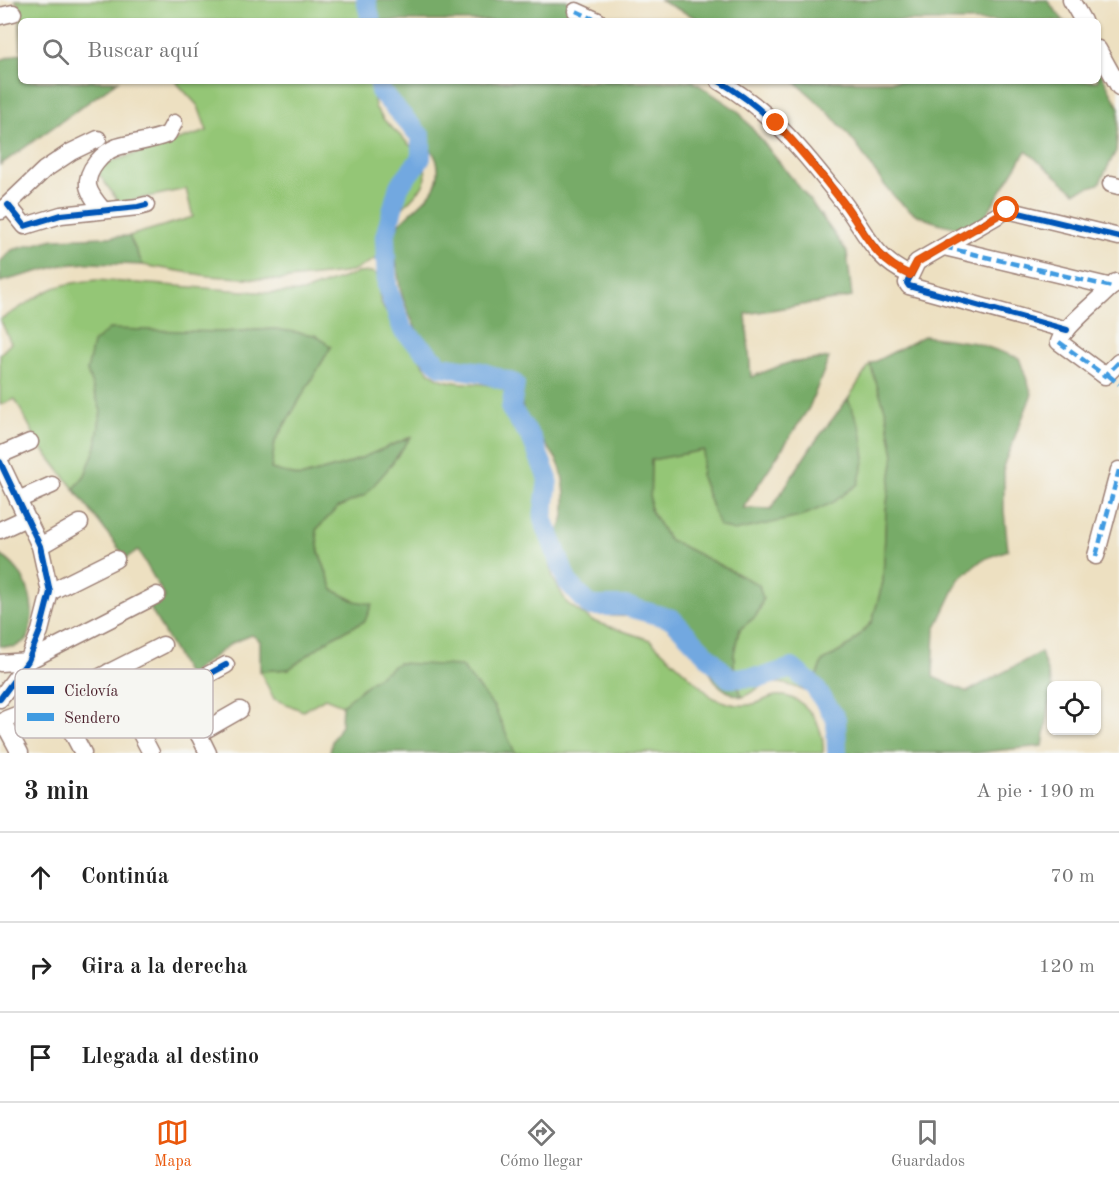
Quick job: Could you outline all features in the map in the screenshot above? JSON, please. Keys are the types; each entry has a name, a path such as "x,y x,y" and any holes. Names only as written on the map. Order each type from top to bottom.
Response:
{"street":[{"path":"1071,0 1081,18"},
{"path":"576,11 591,18"},
{"path":"1101,54 1119,87"},
{"path":"723,84 745,97 776,123 844,204 872,247 891,265 910,275"},
{"path":"103,210 92,196 88,183 90,172 98,161 115,148 168,134 174,123"},
{"path":"98,139 71,152 44,170 4,208 25,226 61,215 146,205"},
{"path":"1115,374 1103,375 1063,336 909,286 907,283 917,262 1007,210 1119,237"},
{"path":"944,247 1115,283"},
{"path":"1063,336 1115,283"},
{"path":"0,455 30,442"},
{"path":"2,470 40,546 50,592 40,631 28,661 22,669"},
{"path":"1096,556 1119,470"},
{"path":"18,500 52,484"},
{"path":"0,530 26,518"},
{"path":"40,546 80,523"},
{"path":"50,592 116,558"},
{"path":"0,663 28,661 157,594"},
{"path":"115,669 163,645"},
{"path":"213,672 226,665"},
{"path":"0,699 15,679"},
{"path":"213,725 240,710"},
{"path":"15,716 6,719 5,722 20,753"},
{"path":"75,738 83,753"},
{"path":"143,738 151,753"},
{"path":"200,738 208,753"}],"green space":[{"path":"15,0 362,0 365,18 20,18 19,5"},
{"path":"373,0 567,0 570,10 580,18 376,18"},
{"path":"659,0 1047,0 1062,18 696,18"},
{"path":"18,54 18,84 114,84 0,165 0,60"},
{"path":"1101,73 1119,108 1116,151 1099,184 1075,192 1026,151 976,231 929,220 905,207 889,190 841,126 797,84 1101,84"},
{"path":"178,84 372,84 375,107 384,120 418,153 425,166 426,178 422,187 398,213 377,258 344,273 279,280 208,276 143,265 129,236 193,217 186,189 119,203 94,167 207,131 198,106"},
{"path":"383,84 698,84 738,111 812,203 847,252 852,297 746,314 751,377 788,363 829,358 809,408 743,508 771,509 811,447 848,399 861,430 865,458 858,484 832,503 800,517 734,531 719,526 701,477 704,450 651,460 650,509 668,539 759,585 763,599 756,616 739,630 734,654 734,674 742,697 728,692 719,685 689,629 658,617 608,615 578,600 563,576 555,549 555,541 565,510 561,470 554,456 525,417 517,386 504,378 457,371 438,360 423,342 402,297 392,244 399,224 430,194 438,174 438,164 424,142 393,115"},
{"path":"129,236 143,265 88,263 63,265 0,282 0,262 12,250 54,239"},
{"path":"372,272 378,275 379,296 383,307 404,332 428,371 441,379 457,383 489,385 505,391 508,414 513,428 547,468 552,478 553,499 546,543 553,578 567,603 593,621 650,640 712,697 728,703 746,705 770,697 786,696 804,705 817,722 823,743 823,753 515,753 494,707 429,666 398,663 342,705 325,698 303,711 274,699 260,671 289,669 331,638 365,621 355,601 333,590 319,552 316,530 337,508 365,495 409,438 347,464 300,477 271,469 275,441 331,347 275,329 223,332 87,371 101,411 96,447 85,475 74,489 40,446 15,399 0,405 0,354 11,343 0,319 54,288 76,282 97,280 271,293 303,292 357,273"},
{"path":"109,329 223,332 275,329 315,335 331,347 275,441 271,469 300,477 347,464 411,437 365,495 337,508 316,530 319,552 333,590 355,601 372,604 365,621 331,638 289,669 260,671 260,641 252,635 232,643 197,669 184,669 149,606 165,597 138,550 126,558 74,489 85,475 96,447 101,411 87,371 93,343"},
{"path":"924,336 976,343 1019,358 1032,394 1004,464 1004,511 1008,550 982,560 959,579 935,630 933,677 967,692 1041,652 1050,681 1047,681 1047,720 1043,746 975,753 845,753 844,733 838,717 819,698 810,693 822,662 849,646 872,622 883,582 886,510 894,455 886,412 870,364"},
{"path":"870,364 886,412 894,455 886,510 883,582 872,622 849,646 822,662 810,693 789,685 773,683 761,686 742,697 735,673 734,648 740,629 760,610 762,596 759,585 668,539 650,509 651,460 704,450 701,477 719,526 800,517 861,430 848,399"},
{"path":"0,555 19,571 27,586 31,602 32,618 28,639 15,647 0,646"},
{"path":"398,663 461,666 494,707 515,753 330,753 332,741 341,725 342,705"}],"waterway":[{"path":"366,0 370,18"},
{"path":"380,84 380,91 421,137 421,158 399,186 385,237 387,287 403,330 441,366 481,372 515,384 511,409 532,439 548,479 543,518 567,581 590,606 625,606 672,619 729,678 763,677 792,668 814,686 836,719 837,753"}],"marked path":[{"path":"576,11 591,18"},
{"path":"944,247 1112,287"},
{"path":"1059,342 1105,376 1119,362"},
{"path":"1108,375 1119,384"},
{"path":"1096,556 1119,470"}],"cycle path":[{"path":"724,84 755,106 787,135 829,184 879,253 887,261 910,275"},
{"path":"8,205 25,226 61,215 146,205"},
{"path":"1067,330 909,286 907,283 917,262 1007,210 1119,237"},
{"path":"0,462 40,546 50,592 40,631 28,661 22,669"},
{"path":"213,672 226,665"},
{"path":"0,699 15,679"}],"route":[{"path":"776,123 844,204 872,247 891,265 910,275 917,262 1007,210"}]}
